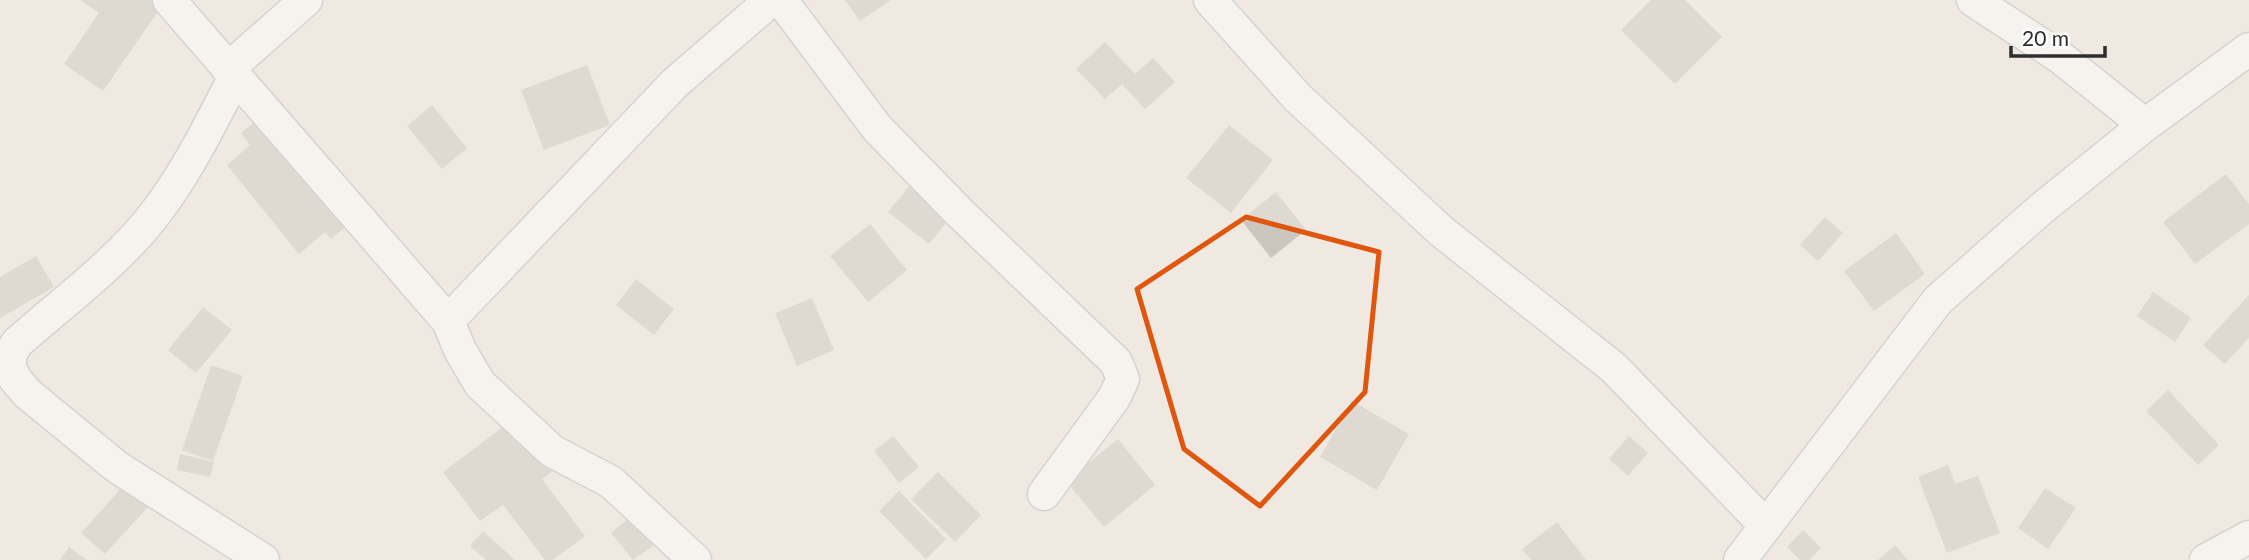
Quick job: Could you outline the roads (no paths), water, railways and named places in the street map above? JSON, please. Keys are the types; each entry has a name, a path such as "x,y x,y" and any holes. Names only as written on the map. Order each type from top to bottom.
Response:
{"street":[{"path":"169,0 448,321 463,358 480,384 552,452 611,482 695,560"},
{"path":"263,560 117,467 28,394 15,379 10,367 10,355 17,343 107,264 153,216 189,165 231,73 306,0"},
{"path":"448,321 675,83 771,0"},
{"path":"782,0 877,128 1116,362 1123,379 1114,398 1044,494"},
{"path":"1210,0 1297,97 1441,231 1614,369 1766,526"},
{"path":"1973,0 2060,57 2145,125"},
{"path":"1740,560 1938,300 2041,209 2145,125 2249,50"},
{"path":"2206,560 2249,537"}]}
